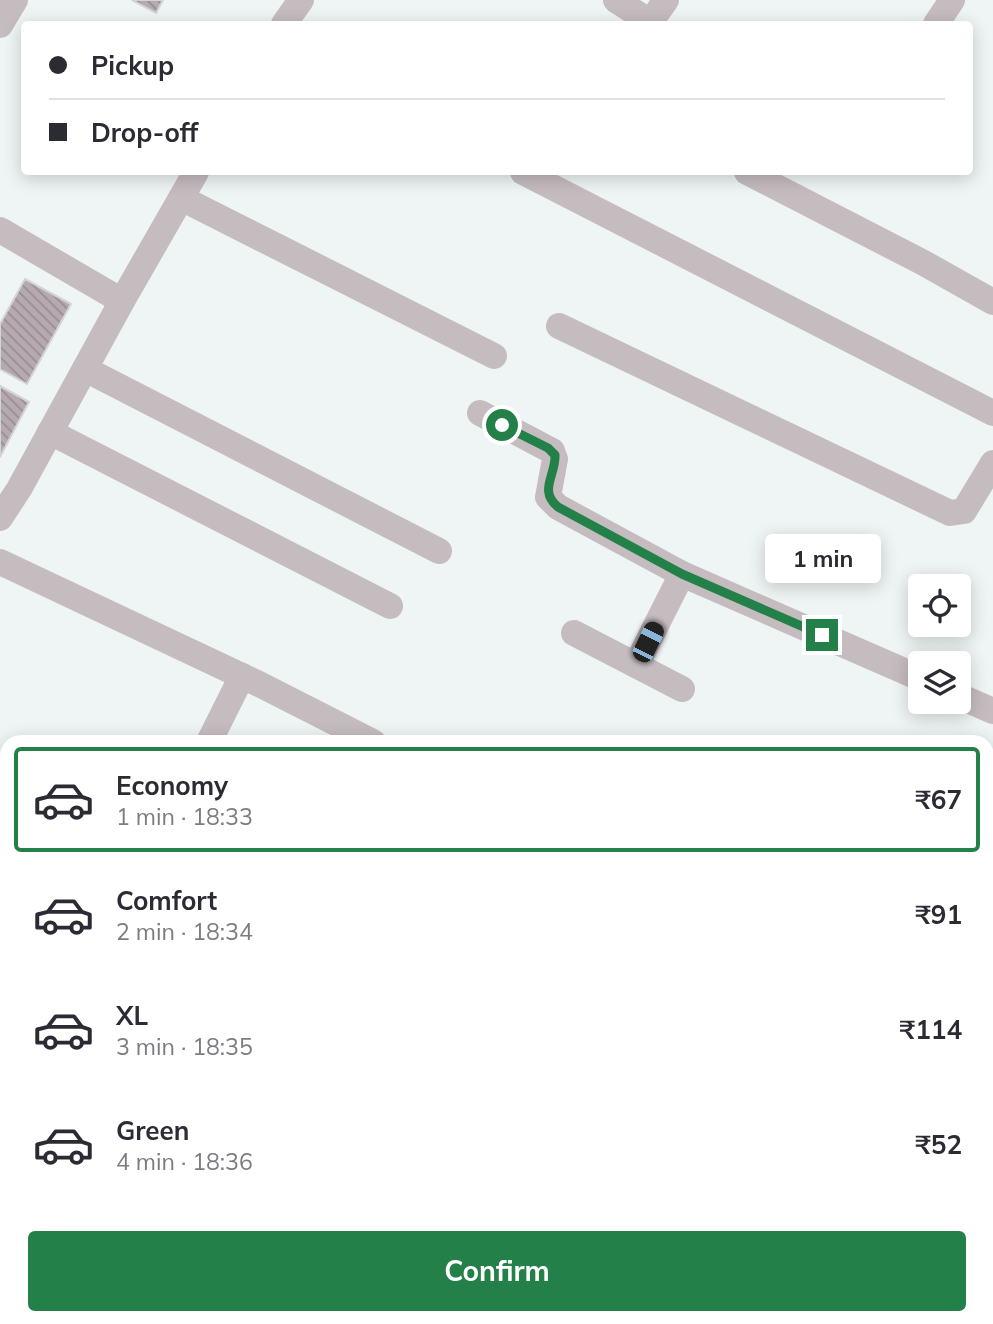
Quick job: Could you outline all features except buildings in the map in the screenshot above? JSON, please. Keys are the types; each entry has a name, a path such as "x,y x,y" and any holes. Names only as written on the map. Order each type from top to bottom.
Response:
{"street":[{"path":"0,25 15,0"},
{"path":"286,21 301,0"},
{"path":"616,0 647,21"},
{"path":"651,21 666,0"},
{"path":"938,21 952,0"},
{"path":"0,518 9,485 50,432 194,175"},
{"path":"529,175 993,413"},
{"path":"753,175 922,262 993,302"},
{"path":"181,198 494,356"},
{"path":"0,230 122,300"},
{"path":"559,326 950,513 964,511 993,463"},
{"path":"85,369 439,551"},
{"path":"480,413 552,451 555,459 548,491 551,502 682,574 908,673"},
{"path":"50,432 390,606"},
{"path":"0,562 242,676 359,735"},
{"path":"636,665 682,574"},
{"path":"574,633 682,689"},
{"path":"212,735 242,676"},
{"path":"971,701 993,711"}],"route":[{"path":"502,425 548,448 555,455 548,497 558,507 682,574 822,635"}]}
